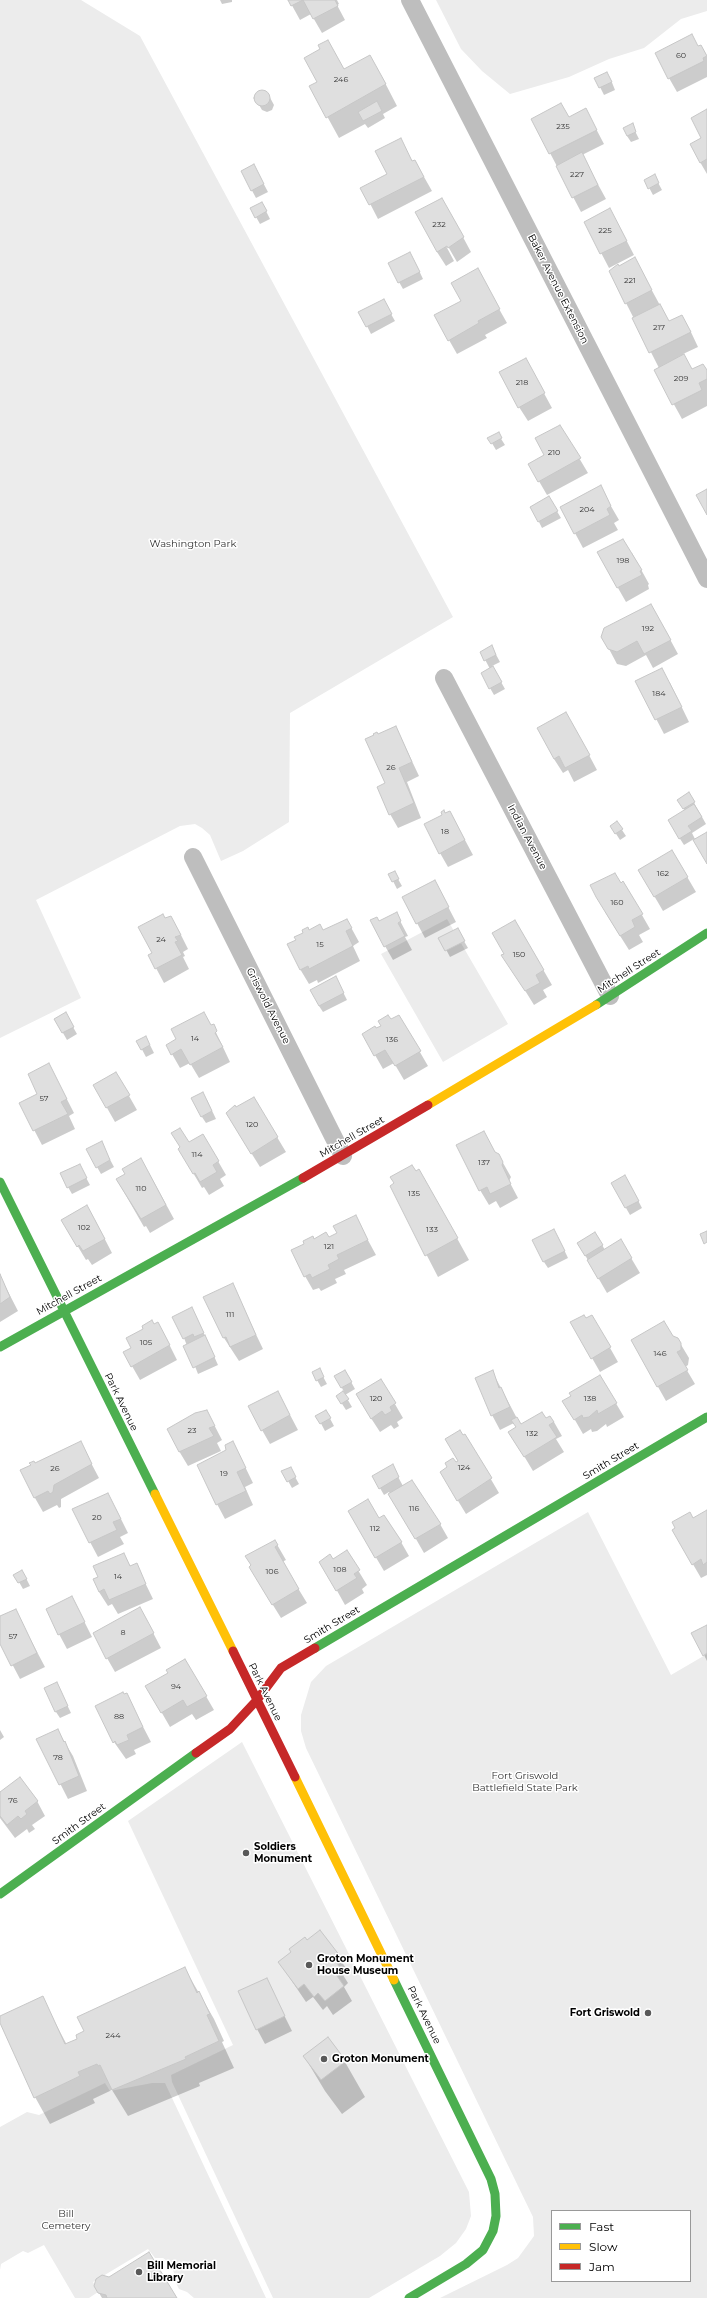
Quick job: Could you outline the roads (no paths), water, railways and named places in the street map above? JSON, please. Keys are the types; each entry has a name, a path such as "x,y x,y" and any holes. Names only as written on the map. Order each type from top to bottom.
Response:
{"street":[{"name":"Baker Avenue Extension","path":"410,0 707,579"},
{"name":"Indian Avenue","path":"444,678 610,996"},
{"name":"Griswold Avenue","path":"193,857 342,1156"},
{"name":"Mitchell Street","path":"0,1346 342,1156 610,996 707,934"},
{"name":"Park Avenue","path":"0,1182 486,2166 495,2194 496,2216 489,2240 476,2257 409,2298"},
{"name":"Smith Street","path":"0,1894 230,1729 257,1700 281,1668 707,1417"}],"place":[{"name":"Soldiers Monument","path":"246,1853"},
{"name":"Groton Monument House Museum","path":"309,1965"},
{"name":"Fort Griswold","path":"648,2013"},
{"name":"Groton Monument","path":"324,2059"},
{"name":"Bill Memorial Library","path":"139,2272"}],"park label":[{"name":"Washington Park","path":"193,544"},
{"name":"Fort Griswold Battlefield State Park","path":"525,1782"},
{"name":"Bill Cemetery","path":"66,2220"}]}
